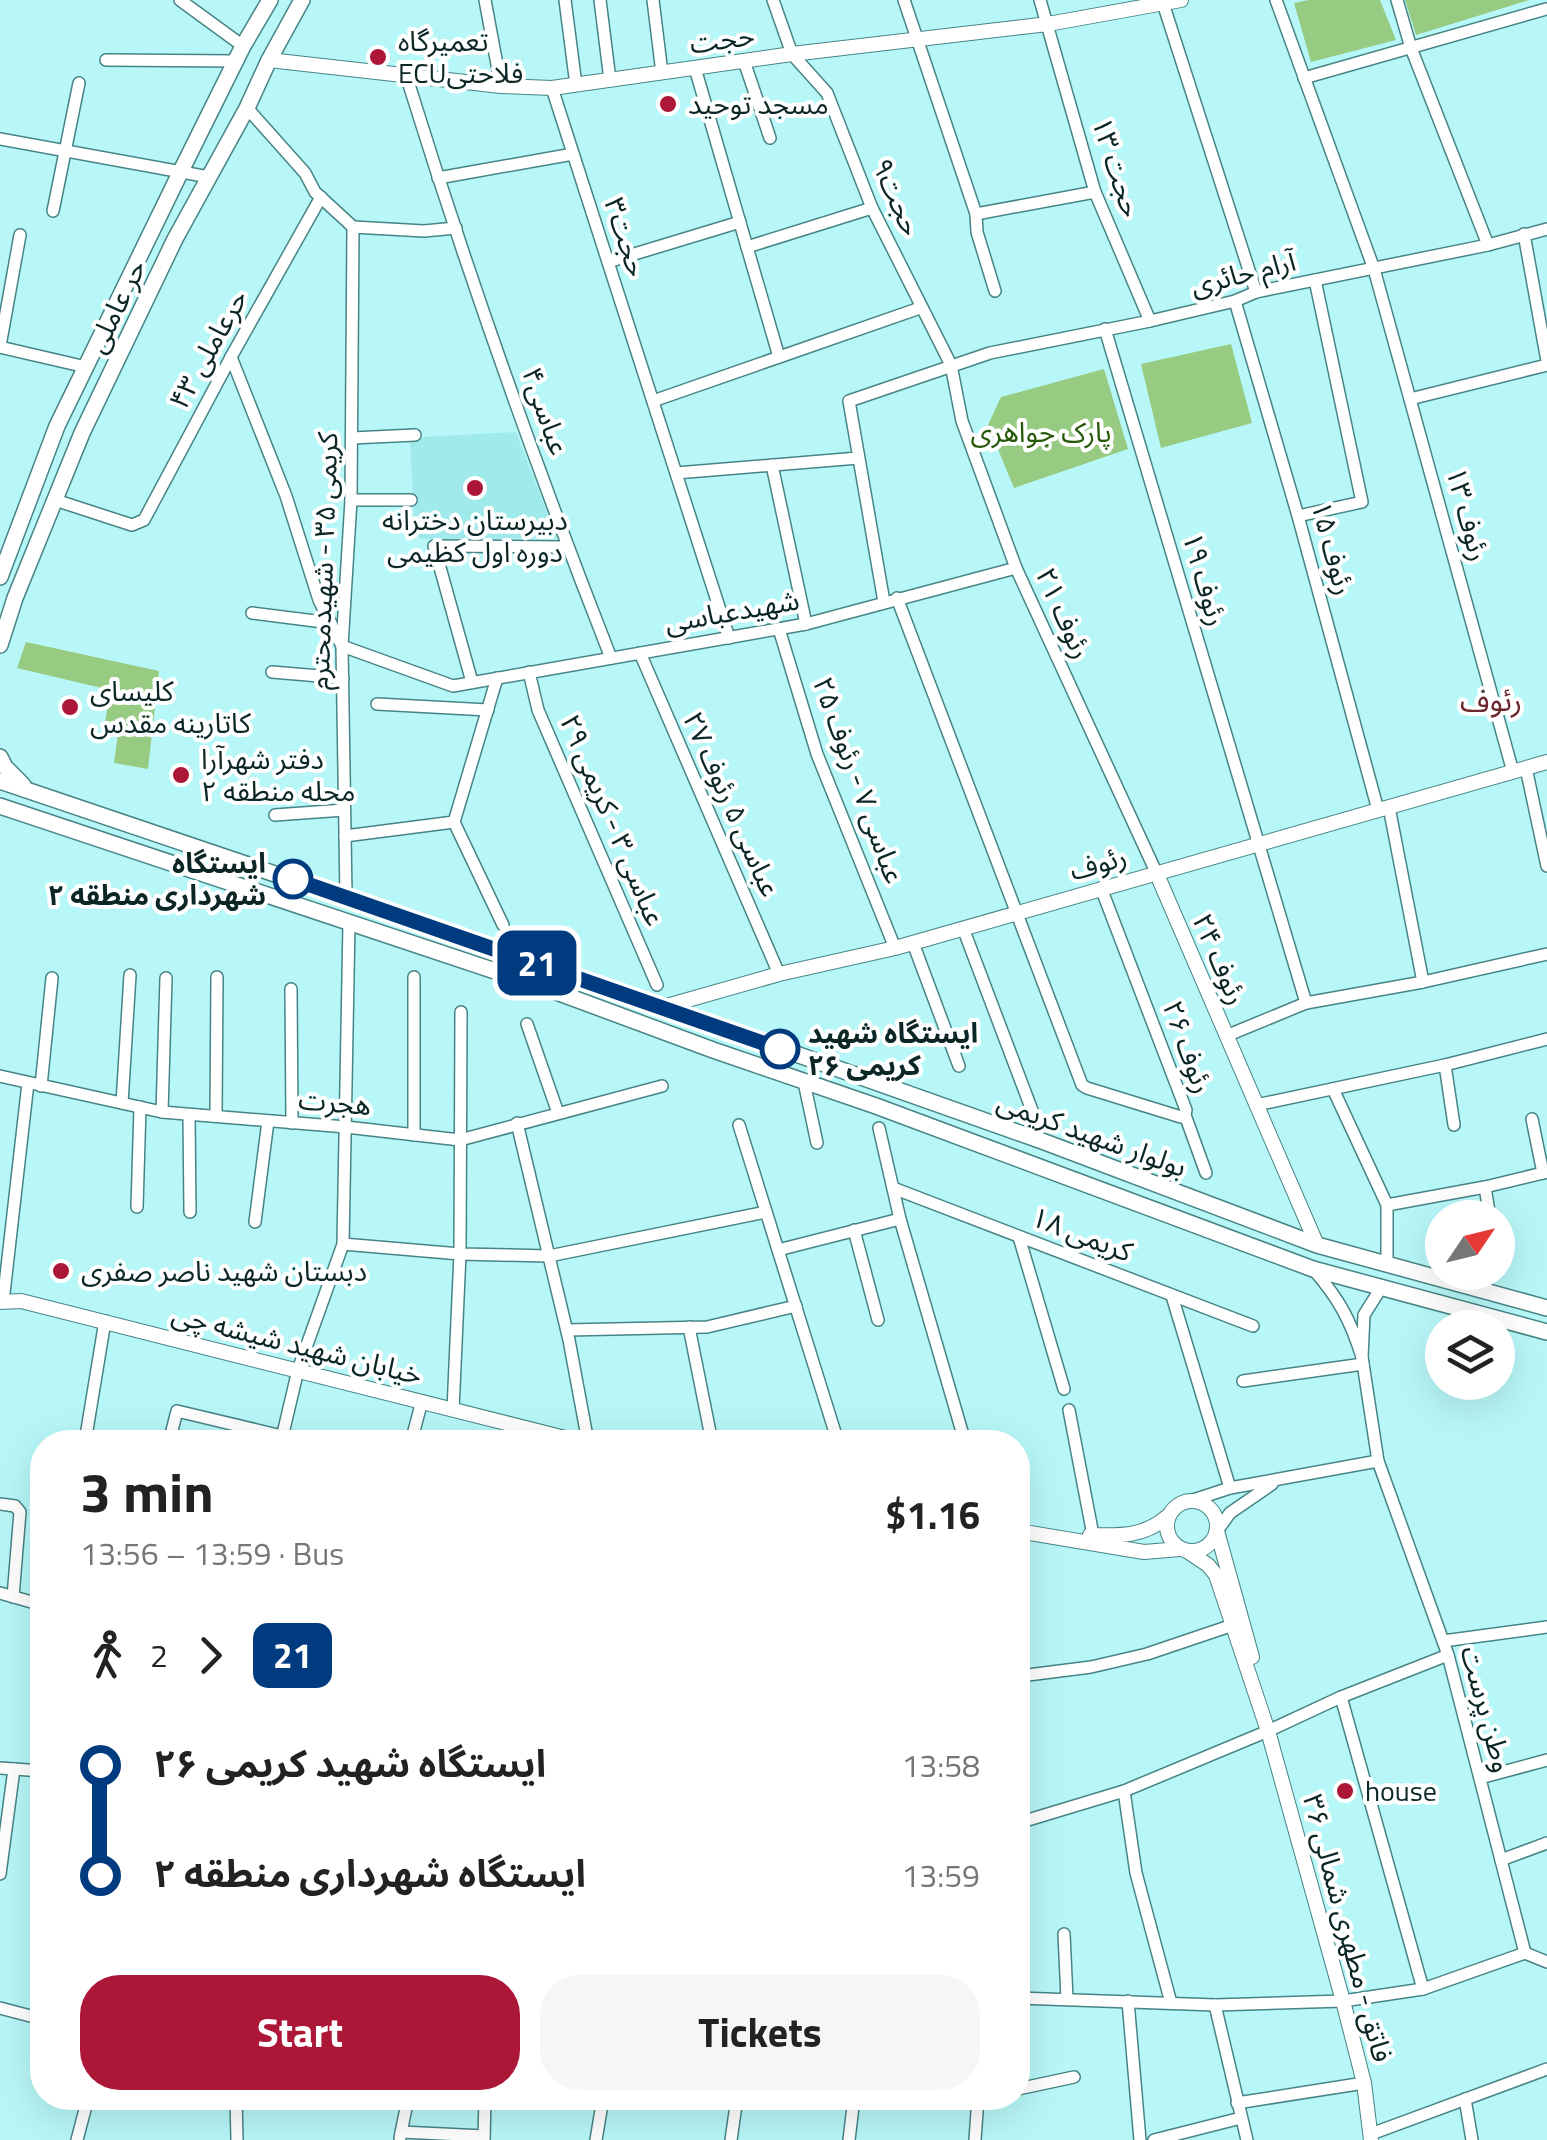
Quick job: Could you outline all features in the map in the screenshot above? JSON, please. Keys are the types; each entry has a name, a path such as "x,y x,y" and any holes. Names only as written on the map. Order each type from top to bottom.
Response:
{"main road":[{"name":"حر عاملی","path":"0,577 58,426 181,171 270,0"},
{"name":"حر عاملی","path":"0,645 82,433 175,239 302,0"},
{"path":"0,757 29,792"},
{"name":"بولوار شهید کریمی","path":"0,781 550,967 1042,1141 1317,1245 1547,1308"},
{"name":"بولوار شهید کریمی","path":"0,806 543,987 1313,1269 1547,1332"},
{"path":"0,820 19,813"},
{"path":"543,987 550,967"}],"street":[{"path":"180,0 193,4 240,54"},
{"path":"485,0 501,86"},
{"path":"565,0 576,85"},
{"path":"600,0 610,80"},
{"path":"653,0 662,72"},
{"path":"773,0 792,54"},
{"path":"904,0 976,214 977,232 996,291"},
{"name":"حجت ۱۳","path":"1040,0 1095,192 1150,321"},
{"name":"حجت","path":"269,60 501,86 552,88 792,54 1048,24 1181,0"},
{"name":"رئوف ۱۳","path":"1276,0 1374,269 1547,866"},
{"path":"1397,0 1410,48 1488,246"},
{"path":"1162,2 1256,292"},
{"path":"1304,78 1545,8"},
{"path":"106,60 240,54"},
{"name":"حجت۹","path":"792,54 827,93 872,208 951,365"},
{"path":"744,61 770,138"},
{"path":"695,68 779,357"},
{"name":"عباسی۴","path":"406,75 567,547 611,658"},
{"path":"53,210 79,83"},
{"name":"حجت۳","path":"552,88 729,638"},
{"path":"247,108 305,172 315,192 353,227 424,231 456,228"},
{"path":"0,139 210,178"},
{"path":"438,178 573,154"},
{"path":"976,214 1095,192"},
{"name":"حرعاملی ۴۳","path":"54,500 132,524 144,520 321,197"},
{"path":"747,247 872,208"},
{"path":"608,262 740,222"},
{"name":"کریمی ۳۵ - شهیدمحترم","path":"346,896 342,646 351,500 353,227"},
{"name":"آرام حائری","path":"858,458 848,402 990,352 1150,321 1235,301 1256,292 1488,246 1547,229"},
{"path":"1410,399 1547,363 1524,234"},
{"path":"20,235 0,346 86,367"},
{"path":"1298,516 1362,502 1316,280"},
{"name":"رئوف ۱۵","path":"1235,301 1384,808 1423,982"},
{"path":"653,402 920,308"},
{"name":"رئوف ۱۹","path":"1105,329 1306,1003"},
{"path":"230,357 286,496 319,600 342,646"},
{"name":"رئوف ۲۱","path":"951,365 962,422 1016,568 1156,872"},
{"path":"352,438 415,435"},
{"path":"676,474 858,458 884,602"},
{"path":"772,465 806,624"},
{"path":"351,500 410,500"},
{"path":"472,682 434,546 567,547"},
{"name":"شهیدعباسی","path":"342,646 453,686 806,624 1016,568"},
{"path":"898,598 1018,912"},
{"path":"252,613 331,622"},
{"name":"عباسی ۷ - رئوف ۲۵","path":"779,629 817,754 895,948"},
{"name":"عباسی ۵ رئوف ۲۷","path":"640,653 779,974"},
{"path":"272,672 343,678"},
{"name":"عباسی ۳ - کریمی ۲۹","path":"528,672 538,710 657,985"},
{"path":"497,678 454,822 503,925"},
{"path":"378,704 488,710"},
{"name":"رئوف","path":"663,1007 779,974 895,948 1547,762"},
{"path":"275,816 344,810"},
{"path":"345,836 454,822"},
{"name":"رئوف ۲۴","path":"1156,872 1317,1245"},
{"name":"رئوف ۲۶","path":"1018,912 1079,1078 1087,1088 1181,1117 1186,1110 1100,888"},
{"path":"283,1430 298,1370 342,1244 348,923"},
{"path":"963,928 1034,1114"},
{"path":"914,942 958,1066"},
{"path":"1226,1036 1306,1003 1547,954"},
{"path":"122,1104 130,976"},
{"path":"414,976 414,1135"},
{"path":"2,1302 16,1191 52,978"},
{"path":"162,1112 166,978"},
{"path":"216,1116 218,978"},
{"path":"291,990 292,1123"},
{"path":"453,1410 460,1254 461,1012"},
{"path":"527,1024 558,1113"},
{"path":"1256,1104 1445,1065 1547,1039"},
{"path":"1445,1065 1454,1126"},
{"name":"هجرت","path":"0,1076 162,1112 460,1140 662,1086"},
{"path":"804,1082 817,1143"},
{"path":"1333,1088 1388,1205 1387,1264"},
{"path":"137,1207 140,1107"},
{"path":"189,1114 190,1212"},
{"path":"1185,1115 1206,1173"},
{"path":"1388,1205 1545,1172 1532,1119"},
{"path":"255,1222 268,1121"},
{"path":"517,1124 567,1330 582,1430"},
{"path":"739,1124 834,1430"},
{"path":"879,1128 900,1219 961,1430"},
{"path":"1485,1186 1487,1200"},
{"name":"کریمی ۱۸","path":"893,1188 1252,1326"},
{"path":"342,1244 460,1254 549,1256 766,1212"},
{"path":"778,1250 900,1219"},
{"path":"854,1230 878,1320"},
{"path":"1019,1237 1064,1389"},
{"path":"1313,1269 1335,1295 1352,1325 1362,1361"},
{"path":"1362,1361 1364,1316 1381,1288"},
{"path":"1172,1296 1230,1488"},
{"name":"خیابان شهید شیشه چی","path":"2,1302 21,1300 105,1321 422,1401 514,1430"},
{"path":"567,1330 707,1326 796,1306"},
{"path":"86,1430 105,1321"},
{"path":"689,1327 710,1430"},
{"path":"1243,1381 1362,1361"},
{"name":"وطن پرست","path":"1362,1361 1378,1461 1448,1655 1525,1952"},
{"path":"415,1430 422,1401"},
{"path":"1068,1410 1094,1535"},
{"path":"172,1430 176,1411 247,1430"},
{"path":"1034,1533 1135,1535 1169,1515 1178,1505 1230,1488 1378,1461"},
{"path":"1030,1532 1144,1552 1206,1548 1230,1513 1279,1479"},
{"path":"1190,1501 1213,1512 1246,1631 1268,1731"},
{"path":"0,1504 15,1506 20,1512 6,1595 30,1602"},
{"path":"1169,1515 1167,1534 1175,1546 1208,1566 1216,1576 1268,1731"},
{"path":"1030,1676 1091,1668 1234,1625"},
{"path":"1443,1641 1547,1627"},
{"path":"1030,1819 1124,1791 1448,1655"},
{"path":"1341,1697 1423,1989"},
{"name":"فاتق - مطهری شمالی ۳۶","path":"1268,1731 1344,2001 1364,2083 1371,2137"},
{"path":"1480,1778 1547,1760"},
{"path":"0,1768 30,1770"},
{"path":"0,1874 14,1769"},
{"path":"1124,1791 1136,1873 1171,2003"},
{"path":"1501,1860 1547,1843"},
{"path":"1064,1934 1067,1999"},
{"path":"1030,1998 1214,2004 1344,2001 1423,1989 1525,1952 1547,1962"},
{"path":"1128,2001 1140,2140"},
{"path":"1214,2004 1247,2140"},
{"path":"0,2008 30,2016"},
{"path":"1371,2137 1547,2069"},
{"path":"1030,2086 1074,2076"},
{"path":"1237,2103 1364,2083"},
{"path":"1464,2099 1472,2140"},
{"path":"78,2140 85,2110"},
{"path":"236,2110 237,2140"},
{"path":"405,2110 400,2136 484,2138 485,2110"},
{"path":"596,2140 601,2110"},
{"path":"732,2140 736,2110"},
{"path":"849,2140 853,2110"},
{"path":"975,2140 977,2110"},
{"path":"1154,2140 1241,2118"}],"shaded area":[{"name":"دبیرستان دخترانه دوره اول کظیمی","path":"516,432 557,538 422,539 415,535 410,441"}],"green space":[{"path":"1380,0 1396,40 1311,62 1294,3"},
{"path":"1405,0 1529,0 1416,35"},
{"name":"پارک جواهری","path":"1231,344 1252,423 1161,448 1141,364"},
{"name":"پارک جواهری","path":"1104,369 1128,449 1014,488 988,425 1001,397"},
{"path":"26,642 159,671 148,769 114,763 119,726 105,723 110,690 17,668"}],"bus line":[{"name":"21","path":"293,879 780,1049"}],"place":[{"name":"تعمیرگاه ECUفلاحتی","path":"378,57"},
{"name":"مسجد توحید","path":"668,104"},
{"name":"دبیرستان دخترانه دوره اول کظیمی","path":"475,488"},
{"name":"کلیسای کاتارینه مقدس","path":"70,707"},
{"name":"دفتر شهرآرا محله منطقه ۲","path":"181,775"},
{"name":"ایستگاه شهرداری منطقه ۲","path":"293,879"},
{"name":"ایستگاه شهید کریمی ۲۶","path":"780,1049"},
{"name":"دبستان شهید ناصر صفری","path":"61,1271"},
{"name":"house","path":"1345,1791"}],"district":[{"name":"رئوف","path":"1491,701"}]}
